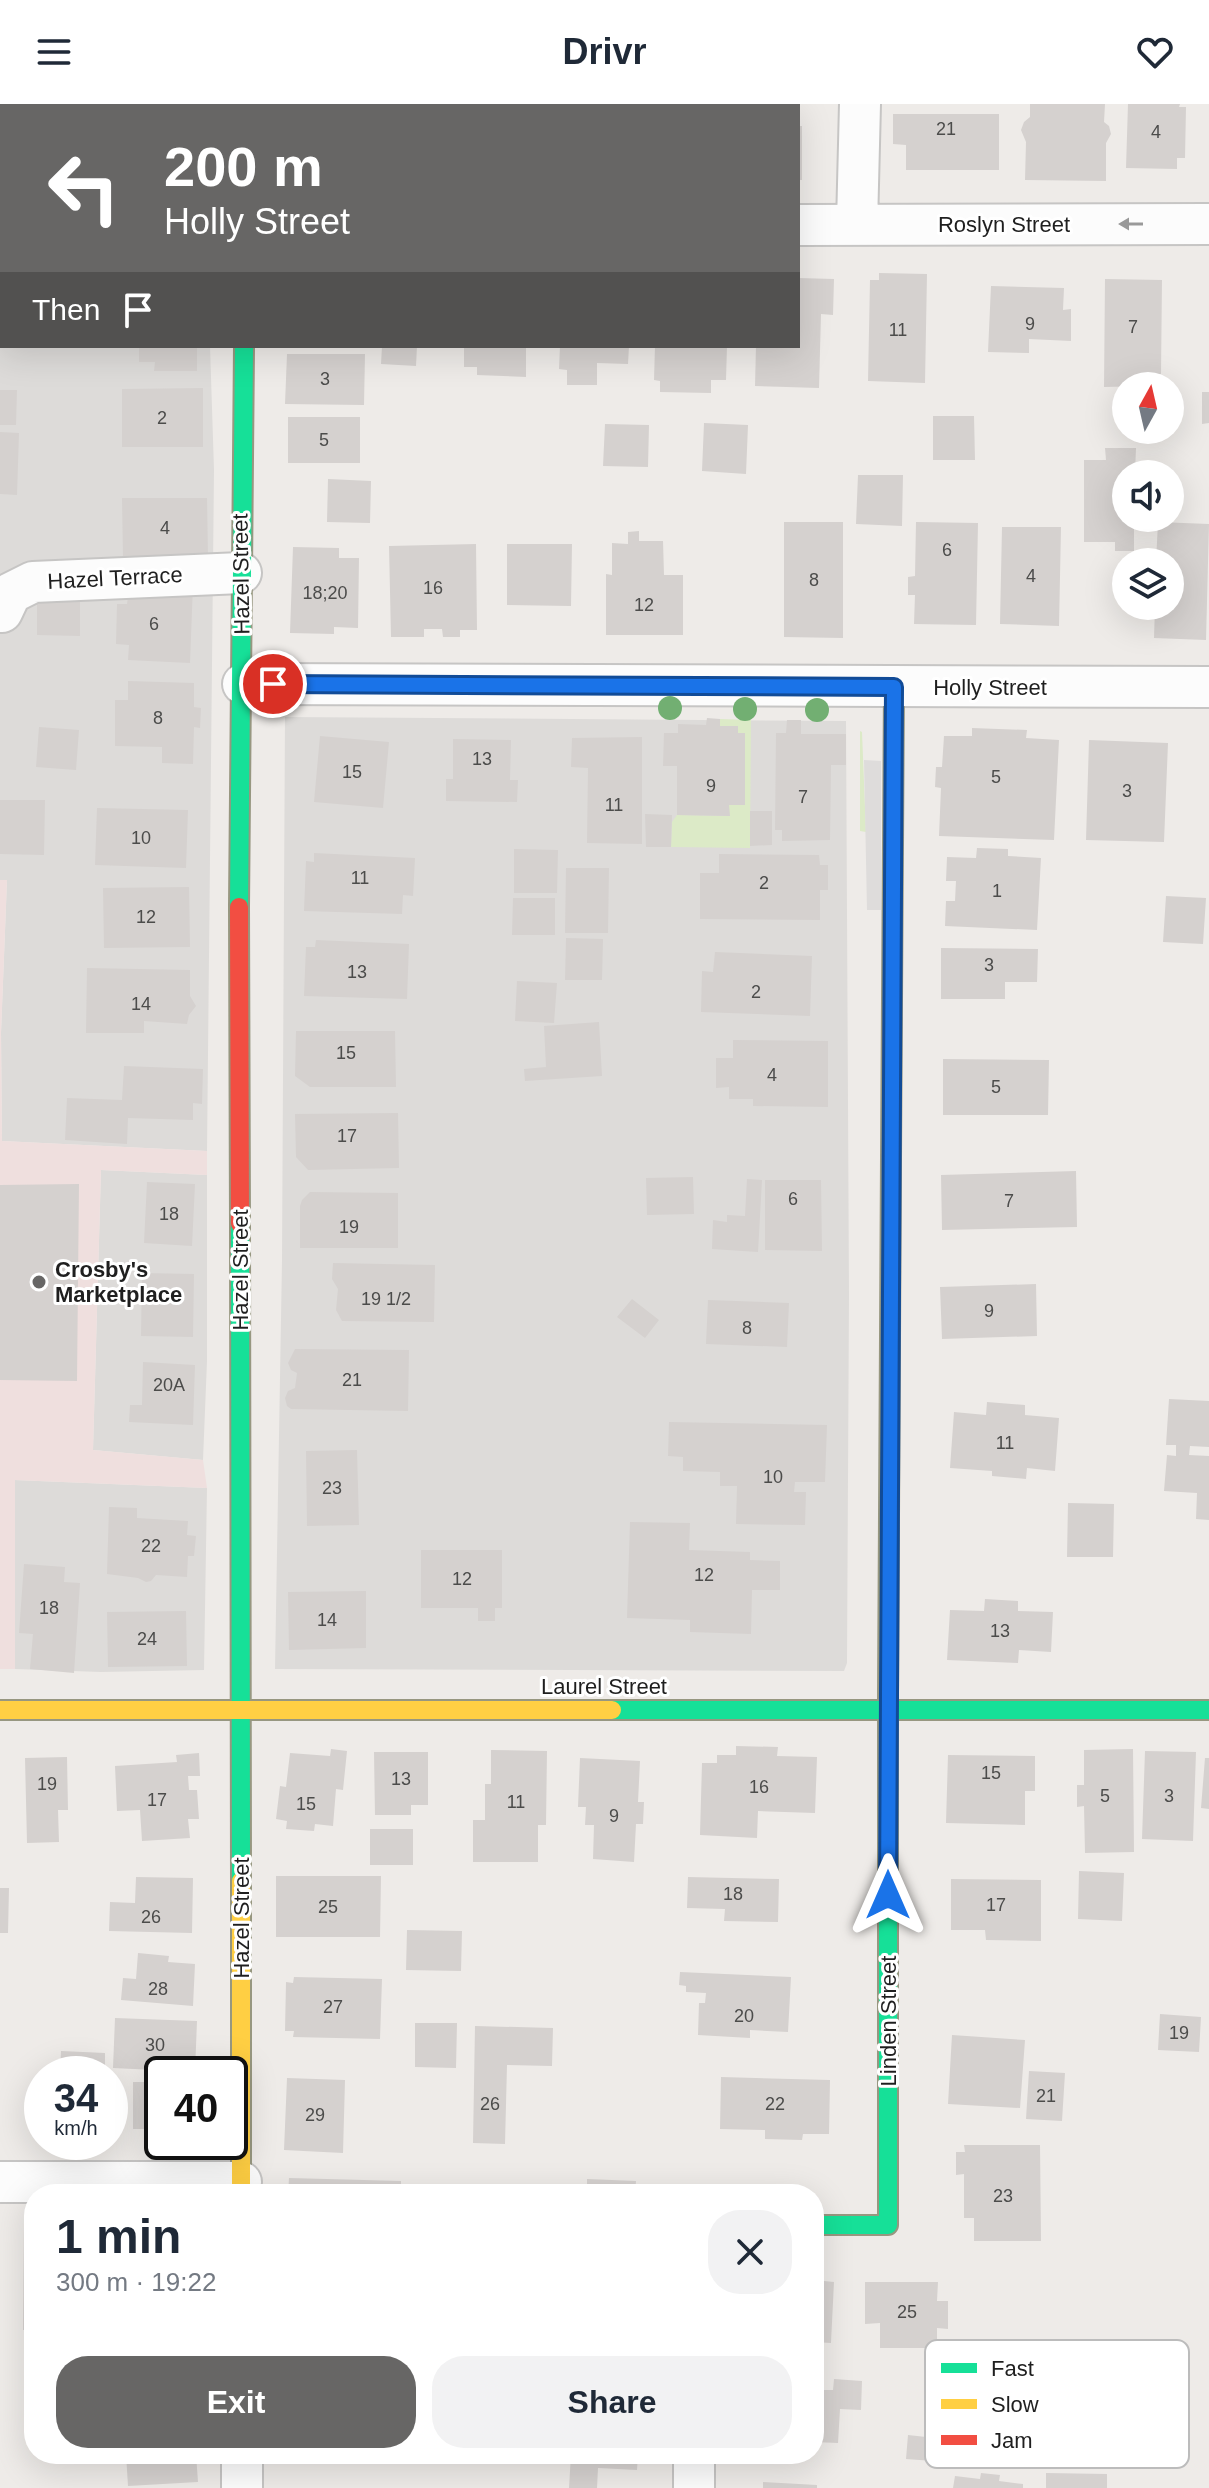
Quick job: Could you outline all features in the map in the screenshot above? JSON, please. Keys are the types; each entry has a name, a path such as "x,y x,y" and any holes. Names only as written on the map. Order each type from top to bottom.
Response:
{"street":[{"path":"857,225 860,104"},
{"name":"Roslyn Street","path":"800,225 1209,224"},
{"name":"Hazel Street","path":"241,2184 239,788 243,684 240,478 244,348"},
{"name":"Hazel Terrace","path":"2,612 11,593 33,582 241,573"},
{"name":"Holly Street","path":"243,684 1209,687"},
{"name":"Linden Street","path":"824,2225 888,2225 894,687"},
{"name":"Laurel Street","path":"0,1710 1209,1710"},
{"path":"0,2182 80,2184"},
{"path":"242,2464 242,2488"},
{"path":"694,2464 694,2488"}],"shaded area":[{"path":"0,348 210,348 214,470 207,1151 2,1141 1,1033 7,880 0,880"},
{"path":"285,717 846,721 849,1295 847,1663 844,1671 275,1669 282,1261"},
{"path":"864,760 881,761 881,910 867,910"},
{"path":"0,880 7,880 1,1033 2,1141 207,1151 207,1175 101,1170 93,1450 203,1460 207,1488 15,1480 15,1669 0,1669"},
{"path":"101,1170 207,1175 207,1361 203,1460 93,1450"},
{"path":"14,1480 207,1488 204,1670 101,1672 15,1669"}],"green space":[{"path":"720,719 751,720 750,848 671,847 672,822 677,815 729,816 729,805 744,805 745,734 738,733 738,726 720,726"},
{"path":"862,732 866,832 860,831"}],"building":[{"path":"1030,104 1105,104 1104,122 1111,134 1106,143 1106,181 1025,180 1026,142 1021,130 1030,117"},
{"path":"1128,104 1180,104 1179,107 1186,107 1185,158 1177,158 1177,169 1126,168"},
{"path":"893,114 999,114 999,170 906,170 906,145 893,144"},
{"path":"800,126 802,126 800,180"},
{"path":"879,273 927,274 925,383 868,381 870,280 879,280"},
{"path":"800,278 834,279 833,315 821,314 819,388 755,386 756,348 800,348"},
{"path":"1105,279 1162,280 1161,372 1112,372 1112,387 1104,387"},
{"path":"991,286 1064,288 1063,310 1071,309 1071,341 1029,339 1029,353 988,352"},
{"path":"139,348 197,348 197,371 154,371 155,362 139,362"},
{"path":"382,348 417,348 416,366 381,364"},
{"path":"464,348 526,348 526,377 477,375 477,367 464,367"},
{"path":"560,348 629,348 628,364 597,363 597,385 567,385 567,370 559,369"},
{"path":"655,348 727,348 726,380 711,380 711,393 660,392 660,381 654,380"},
{"path":"287,354 365,354 364,405 285,404"},
{"path":"203,388 203,447 122,447 122,389"},
{"path":"0,390 17,390 16,425 0,425"},
{"path":"1202,392 1209,392 1209,423 1202,424"},
{"path":"933,416 974,416 975,460 933,460"},
{"path":"288,417 360,417 360,463 288,463"},
{"path":"704,423 748,425 746,474 702,471"},
{"path":"605,424 649,425 648,467 603,466"},
{"path":"0,432 19,433 17,495 0,494"},
{"path":"1105,448 1136,448 1136,460 1112,460 1112,532 1134,532 1134,548 1115,548 1115,542 1084,542 1084,460 1106,460"},
{"path":"858,475 903,475 902,526 856,524"},
{"path":"328,479 371,481 370,523 327,522"},
{"path":"122,498 207,498 208,557 123,558"},
{"path":"784,522 843,522 843,638 784,637"},
{"path":"916,522 978,523 976,625 914,624 915,595 908,595 908,577 915,576"},
{"path":"1184,523 1209,524 1206,640 1154,638 1155,620 1184,620 1184,548 1157,548 1158,532 1184,532"},
{"path":"1002,527 1061,527 1059,626 1000,624"},
{"path":"639,531 639,541 663,541 664,575 683,575 683,635 606,635 606,574 612,575 612,543 628,544 628,532"},
{"path":"476,544 477,630 460,630 460,637 443,637 442,629 424,629 424,637 391,637 389,546"},
{"path":"507,544 572,544 571,606 507,605"},
{"path":"293,547 339,548 339,558 359,558 358,628 334,627 334,634 290,633"},
{"path":"164,583 193,584 190,663 128,660 129,645 116,644 117,604 127,604 128,597 164,598"},
{"path":"37,594 80,595 80,636 37,635"},
{"path":"128,681 194,683 194,707 201,708 200,728 194,727 193,764 162,763 162,747 115,746 115,700 128,700"},
{"path":"707,718 720,719 720,726 738,726 738,733 745,733 745,805 729,805 730,816 677,815 677,766 663,766 664,733 678,733 678,724 706,725"},
{"path":"787,720 801,720 801,734 846,734 846,765 831,765 830,840 782,841 782,830 775,830 776,733 786,733"},
{"path":"39,727 79,730 76,770 36,767"},
{"path":"972,728 1027,730 1026,738 1059,740 1054,840 939,836 941,788 935,787 936,767 942,767 944,736 972,736"},
{"path":"320,736 389,742 383,808 314,802"},
{"path":"642,737 642,844 587,843 588,768 571,767 572,738"},
{"path":"453,739 511,740 510,780 518,780 517,802 446,801 446,779 453,779"},
{"path":"1089,740 1168,743 1164,842 1086,840"},
{"path":"0,800 45,800 44,855 0,854"},
{"path":"97,808 188,810 186,868 95,865"},
{"path":"750,811 772,811 772,845 750,846"},
{"path":"645,814 672,815 671,847 646,847"},
{"path":"977,848 1008,849 1008,856 1041,858 1037,930 945,926 946,901 955,901 956,881 946,881 947,857 976,858"},
{"path":"514,849 558,850 557,893 514,893"},
{"path":"314,853 415,858 413,896 403,895 402,914 304,911 306,861 314,862"},
{"path":"719,854 819,855 820,865 828,865 828,890 820,890 820,920 700,919 700,873 719,873"},
{"path":"566,868 609,868 608,933 565,933"},
{"path":"189,887 190,947 104,948 103,888"},
{"path":"1166,896 1206,898 1203,944 1163,942"},
{"path":"513,898 555,898 555,935 512,935"},
{"path":"566,938 603,939 602,980 565,980"},
{"path":"316,940 409,944 407,999 304,996 306,947 315,947"},
{"path":"941,948 1038,949 1037,982 1005,982 1005,999 941,999"},
{"path":"715,952 812,956 810,1016 701,1012 702,971 713,972"},
{"path":"87,968 190,970 190,996 196,1006 187,1024 144,1021 144,1033 86,1033"},
{"path":"517,981 557,983 554,1023 515,1021"},
{"path":"599,1022 602,1076 525,1081 524,1069 546,1067 544,1026"},
{"path":"296,1031 395,1031 396,1087 310,1087 295,1076"},
{"path":"733,1040 828,1041 828,1107 753,1106 753,1099 729,1099 729,1087 716,1088 716,1058 733,1058"},
{"path":"943,1059 1049,1060 1048,1115 943,1115"},
{"path":"124,1066 203,1069 202,1104 193,1103 193,1120 128,1118 127,1144 65,1140 67,1098 122,1100"},
{"path":"398,1113 399,1168 308,1170 296,1157 295,1114"},
{"path":"1076,1171 1077,1227 942,1230 941,1175"},
{"path":"693,1177 694,1214 647,1215 646,1178"},
{"path":"747,1179 762,1180 758,1252 712,1249 713,1220 727,1222 727,1215 745,1216"},
{"path":"765,1180 821,1180 822,1251 765,1250"},
{"path":"147,1182 195,1184 192,1246 144,1243"},
{"name":"Crosby's Marketplace","path":"79,1184 77,1381 0,1380 0,1185"},
{"path":"310,1192 398,1193 398,1248 300,1248 300,1206"},
{"path":"333,1263 435,1265 434,1322 342,1321 336,1310 338,1289 332,1279"},
{"path":"142,1273 194,1274 193,1337 141,1336"},
{"path":"1036,1284 1037,1336 942,1339 940,1287"},
{"path":"632,1299 659,1320 645,1338 617,1317"},
{"path":"708,1300 789,1303 787,1347 706,1344"},
{"path":"295,1349 409,1350 408,1411 291,1409 285,1398 288,1391 295,1388 297,1373 291,1370 288,1363"},
{"path":"143,1362 195,1365 193,1425 129,1422 130,1405 142,1405"},
{"path":"1169,1399 1209,1401 1209,1447 1190,1446 1189,1455 1209,1456 1209,1520 1196,1519 1197,1493 1164,1491 1167,1455 1176,1456 1176,1445 1166,1445"},
{"path":"987,1402 1025,1405 1025,1415 1059,1418 1055,1471 1027,1468 1026,1479 992,1476 992,1471 950,1468 954,1412 986,1415"},
{"path":"669,1422 827,1425 825,1482 795,1482 794,1492 806,1492 805,1525 736,1524 737,1486 720,1486 720,1472 683,1471 683,1457 668,1456"},
{"path":"357,1450 359,1525 307,1526 306,1451"},
{"path":"1068,1503 1114,1504 1113,1557 1067,1557"},
{"path":"109,1507 137,1508 137,1518 188,1521 187,1535 196,1536 194,1556 188,1556 187,1577 156,1575 146,1582 107,1574"},
{"path":"630,1522 690,1523 689,1550 750,1552 750,1560 780,1561 780,1590 752,1590 751,1634 690,1632 690,1620 627,1618"},
{"path":"421,1550 502,1550 502,1608 495,1608 495,1621 478,1621 478,1608 421,1608"},
{"path":"24,1564 65,1567 64,1582 80,1583 74,1673 30,1669 33,1634 19,1633"},
{"path":"366,1591 366,1648 289,1650 288,1592"},
{"path":"985,1599 1018,1601 1018,1611 1053,1612 1051,1652 1019,1650 1018,1663 947,1660 950,1610 984,1611"},
{"path":"186,1611 187,1666 108,1667 107,1612"},
{"path":"736,1746 778,1747 777,1756 817,1757 815,1813 758,1811 757,1838 700,1835 702,1763 717,1763 717,1755 736,1755"},
{"path":"331,1749 347,1751 343,1790 336,1789 333,1826 315,1824 314,1831 286,1829 287,1821 276,1819 280,1786 286,1787 290,1753 330,1756"},
{"path":"1133,1749 1134,1852 1085,1853 1084,1806 1077,1807 1077,1785 1084,1785 1084,1750"},
{"path":"491,1750 547,1751 546,1825 538,1825 538,1862 473,1862 473,1820 485,1820 485,1784 491,1784"},
{"path":"1145,1751 1196,1752 1193,1841 1142,1839"},
{"path":"374,1752 428,1752 428,1805 411,1805 411,1815 375,1815"},
{"path":"199,1753 200,1776 188,1776 189,1790 197,1790 199,1819 188,1819 190,1838 142,1841 140,1810 117,1811 115,1766 177,1762 176,1755"},
{"path":"948,1755 1035,1756 1035,1791 1025,1791 1025,1825 946,1823"},
{"path":"67,1757 68,1810 58,1810 59,1842 27,1843 25,1758"},
{"path":"580,1758 640,1761 638,1802 644,1802 643,1824 636,1824 634,1862 593,1859 594,1825 585,1825 586,1807 578,1807"},
{"path":"1205,1758 1209,1758 1209,1809 1201,1808"},
{"path":"370,1829 413,1829 413,1865 370,1865"},
{"path":"1079,1871 1124,1873 1122,1921 1078,1919"},
{"path":"276,1876 381,1876 380,1937 276,1937"},
{"path":"136,1877 193,1878 192,1933 109,1931 110,1902 135,1903"},
{"path":"688,1877 779,1879 778,1922 724,1921 725,1909 687,1908"},
{"path":"951,1879 1041,1880 1041,1941 986,1940 985,1930 951,1930"},
{"path":"0,1888 9,1888 8,1933 0,1933"},
{"path":"407,1930 462,1931 461,1971 406,1970"},
{"path":"138,1953 169,1956 168,1962 195,1964 193,2006 121,2000 123,1978 136,1979"},
{"path":"680,1972 791,1977 788,2032 750,2030 750,2038 698,2035 699,2003 705,2003 706,1993 686,1992 686,1986 679,1985"},
{"path":"294,1977 382,1979 380,2039 293,2037 294,2031 285,2031 286,1982 293,1983"},
{"path":"1160,2014 1201,2017 1199,2052 1158,2050"},
{"path":"115,2018 197,2021 196,2056 144,2056 144,2070 128,2069 128,2056 113,2056"},
{"path":"415,2023 457,2023 456,2068 415,2067"},
{"path":"475,2026 553,2028 552,2066 507,2065 505,2144 473,2143"},
{"path":"952,2035 1025,2040 1020,2108 948,2104"},
{"path":"61,2051 105,2053 105,2056 61,2056"},
{"path":"1029,2071 1065,2073 1062,2121 1026,2119"},
{"path":"721,2077 830,2080 829,2134 803,2134 802,2140 765,2139 765,2130 720,2129"},
{"path":"287,2078 345,2080 343,2153 284,2150"},
{"path":"133,2082 144,2082 144,2129 133,2129"},
{"path":"964,2145 1040,2145 1041,2241 974,2241 974,2218 964,2218 964,2174 956,2175 956,2152 965,2152"},
{"path":"289,2178 401,2181 401,2184 289,2184"},
{"path":"587,2179 636,2181 636,2184 587,2184"},
{"path":"24,2226 24,2330 23,2330"},
{"path":"824,2281 834,2282 831,2343 824,2343"},
{"path":"865,2282 938,2282 937,2301 948,2301 948,2329 937,2328 937,2340 925,2340 925,2348 880,2348 880,2323 865,2324"},
{"path":"834,2379 862,2381 861,2410 840,2409 838,2443 824,2442 824,2390 833,2390"},
{"path":"908,2435 925,2437 925,2460 906,2459"},
{"path":"127,2464 197,2464 198,2482 128,2486"},
{"path":"570,2464 637,2464 637,2470 598,2468 597,2488 569,2488"},
{"path":"981,2473 1000,2475 999,2481 1023,2484 1023,2488 953,2488 955,2476 980,2479"},
{"path":"1046,2473 1107,2474 1107,2488 1046,2488"},
{"path":"763,2482 817,2485 817,2488 763,2488"}],"traffic: fast":[{"path":"239,907 244,348"},
{"path":"240,1224 241,1881"},
{"path":"824,2225 888,2225 888,1696"},
{"path":"612,1710 1209,1710"}],"traffic: slow":[{"path":"888,1696 891,1158"},
{"path":"0,1710 612,1710"},
{"path":"241,1881 241,2184"}],"traffic: jam":[{"path":"891,1158 894,687"},
{"path":"239,907 240,1224"}],"place":[{"name":"Crosby's Marketplace","path":"39,1282"}],"route":[{"path":"273,684 894,687 888,1895"}]}
